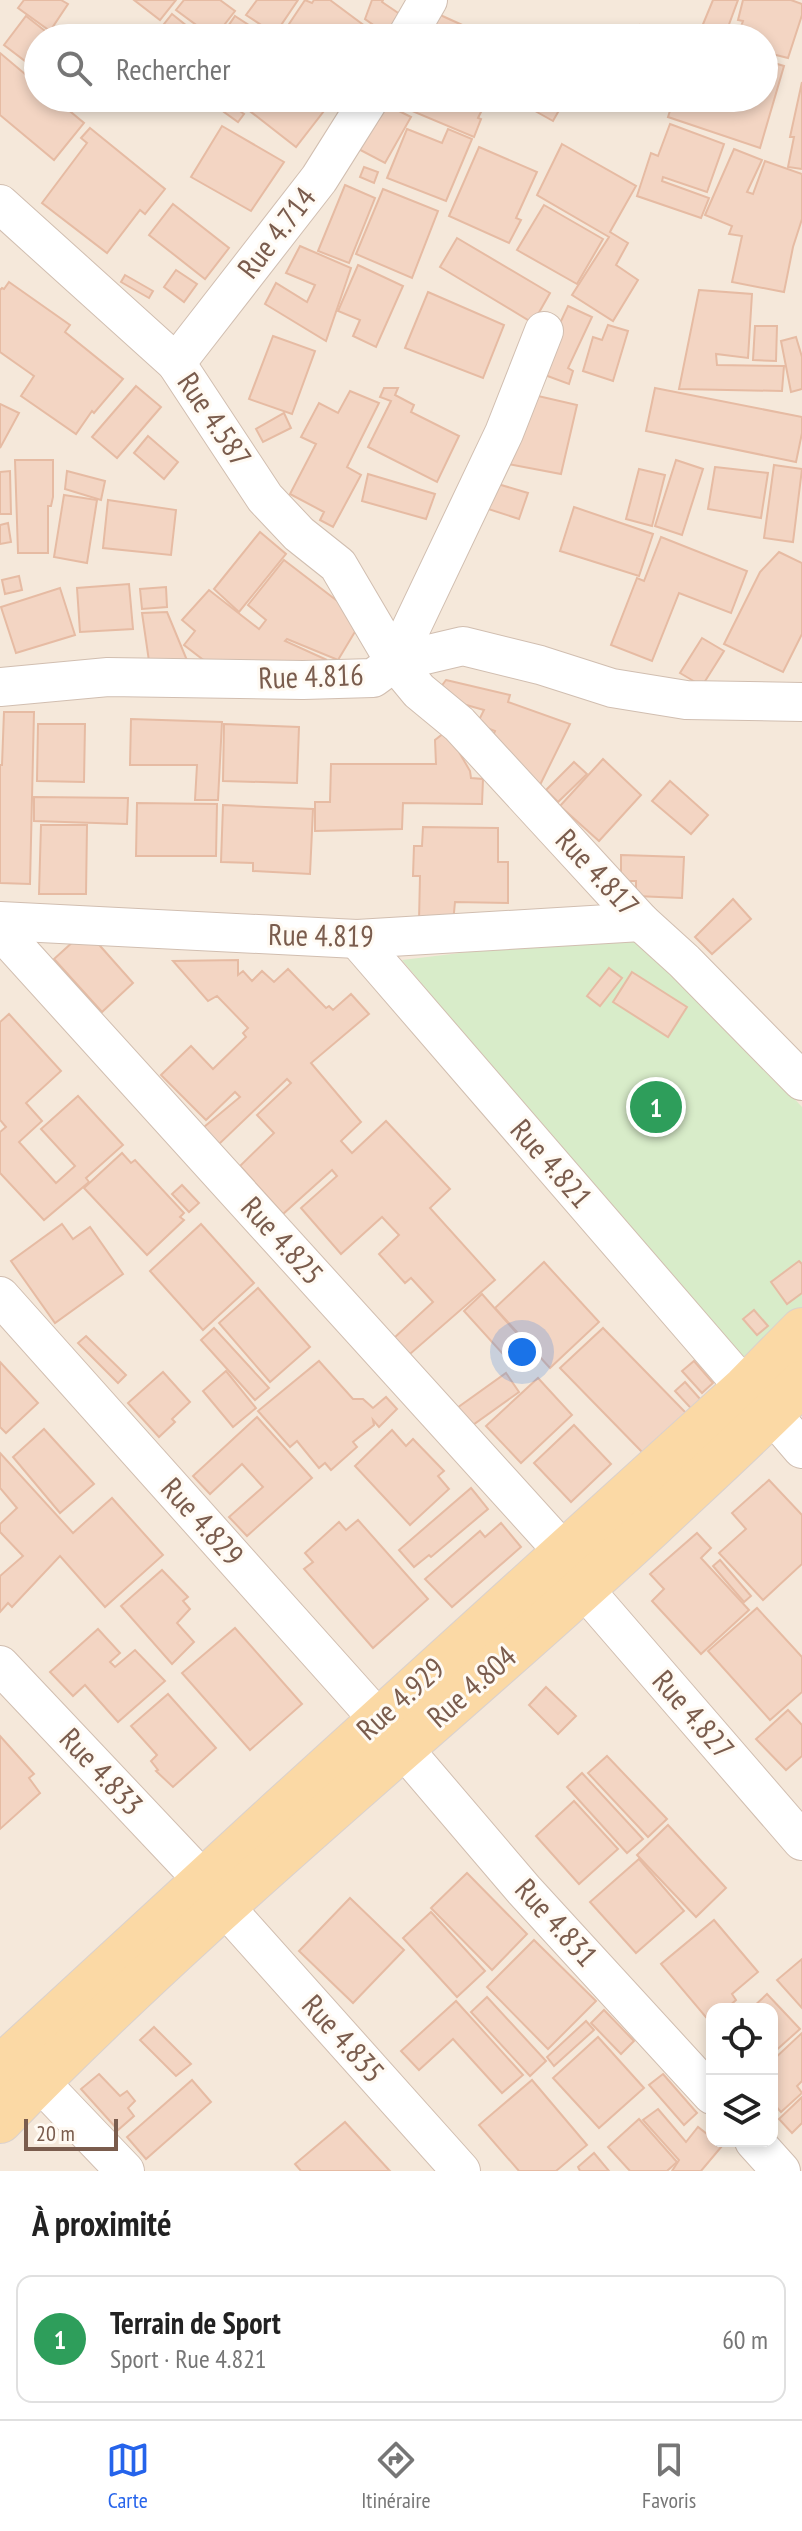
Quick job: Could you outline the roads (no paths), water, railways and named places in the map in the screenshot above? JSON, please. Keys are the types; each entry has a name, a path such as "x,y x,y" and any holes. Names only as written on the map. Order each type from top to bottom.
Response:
{"main road":[{"name":"Rue 4.929","path":"390,1734 563,1551 759,1401 802,1330"},
{"name":"Rue 4.804","path":"0,2121 14,2059 214,1893 390,1734 584,1589 759,1401 802,1383"}],"street":[{"path":"414,24 428,0"},
{"name":"Rue 4.714","path":"176,363 319,179 361,112"},
{"name":"Rue 4.587","path":"0,204 176,363 265,498 299,534 338,565 395,662"},
{"path":"395,662 504,433 544,331"},
{"name":"Rue 4.816","path":"0,687 108,677 373,678 395,662 463,646 540,665 612,688 686,700 802,702"},
{"name":"Rue 4.817","path":"395,662 419,691 459,724 641,922 684,961 802,1081"},
{"name":"Rue 4.819","path":"0,921 357,939 641,922"},
{"name":"Rue 4.825","path":"0,930 563,1551"},
{"name":"Rue 4.821","path":"357,939 802,1449"},
{"name":"Rue 4.829","path":"0,1296 390,1734"},
{"name":"Rue 4.827","path":"584,1589 802,1841"},
{"name":"Rue 4.833","path":"0,1665 214,1893"},
{"name":"Rue 4.831","path":"390,1734 524,1890 706,2088"},
{"name":"Rue 4.835","path":"214,1893 461,2171"},
{"path":"14,2059 125,2171"},
{"path":"759,2147 781,2171"}],"place":[{"name":"Terrain de Sport","path":"656,1107"}]}
